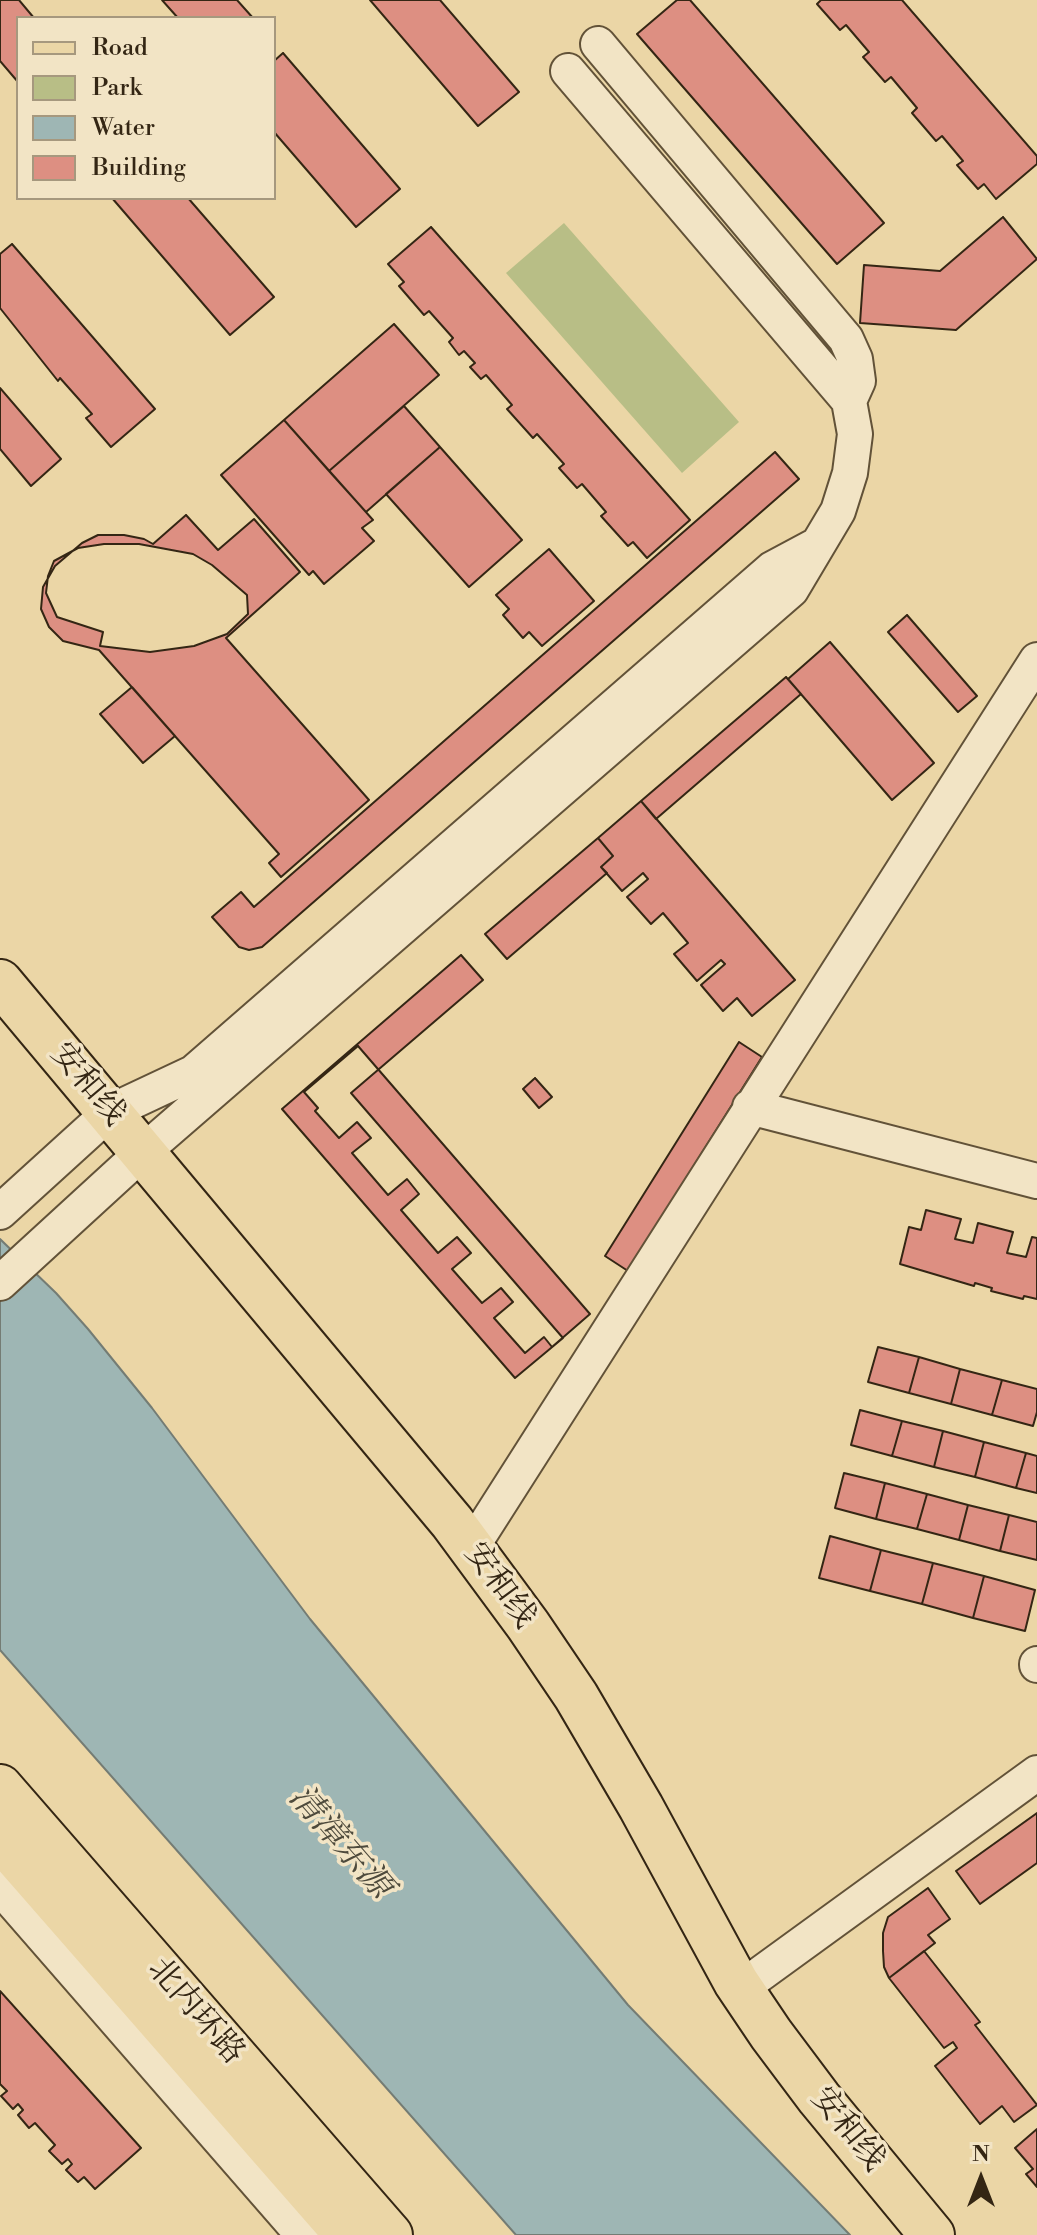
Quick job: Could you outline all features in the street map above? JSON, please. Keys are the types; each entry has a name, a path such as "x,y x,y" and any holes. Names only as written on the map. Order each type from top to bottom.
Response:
{"main road":[{"name":"安和线","path":"0,982 382,1437 471,1548 576,1696 741,1988 771,2034 819,2098 932,2235"},
{"name":"北内环路","path":"0,1787 339,2226"},
{"name":"北内环路","path":"0,1838 339,2226"}],"street":[{"path":"598,44 846,339 855,359 858,381 849,401"},
{"path":"0,1283 143,1152 791,590 838,511 850,473 855,434 849,401 568,71"},
{"path":"0,1212 110,1112 193,1073 772,569 815,546"},
{"path":"471,1548 1037,660"},
{"path":"750,1107 1037,1181"},
{"path":"741,1988 1037,1773"},
{"path":"0,1887 339,2226"}],"green space":[{"path":"564,223 739,422 682,473 506,273"}],"water":[{"name":"清漳东源","path":"0,1239 88,1329 152,1408 310,1619 628,2005 850,2235 516,2235 0,1650"}],"building":[{"path":"0,0 19,0 32,16 16,16 16,80 0,61"},
{"path":"162,0 237,0 251,16 176,16"},
{"path":"370,0 440,0 519,92 478,126"},
{"path":"677,0 690,0 884,223 837,264 637,34"},
{"path":"821,0 902,0 1037,156 1037,164 996,199 984,184 978,189 957,165 963,161 942,136 936,141 912,113 917,108 891,77 885,82 863,57 869,52 846,25 840,30 817,4"},
{"path":"283,53 400,189 356,227 276,134 276,59"},
{"path":"114,200 190,200 274,297 230,335"},
{"path":"1003,217 1037,259 956,330 860,323 864,265 940,271"},
{"path":"431,227 690,520 647,558 633,542 628,546 601,516 606,512 582,484 577,488 559,468 564,464 537,434 533,438 507,409 512,405 486,375 481,379 470,367 475,363 464,351 459,355 449,342 453,338 429,311 424,315 399,286 404,282 388,264"},
{"path":"12,244 155,409 111,447 86,418 92,414 60,378 58,381 0,308 0,254"},
{"path":"394,324 439,375 329,471 284,420"},
{"path":"0,388 61,459 31,486 0,449"},
{"path":"404,406 440,447 366,512 329,471"},
{"path":"284,420 373,520 362,528 374,541 324,584 313,571 309,575 221,475"},
{"path":"440,447 522,540 469,587 386,494"},
{"path":"775,452 799,479 262,947 249,950 239,947 212,917 241,892 254,907"},
{"path":"186,515 218,550 254,519 300,572 226,638 369,800 281,877 269,863 279,854 99,650 63,641 49,627 41,609 43,587 55,566 82,543 98,535 124,535 153,544"},
{"path":"139,544 193,554 212,565 247,595 248,614 227,634 194,646 150,652 100,646 103,632 57,617 46,593 54,561 78,548"},
{"path":"549,549 594,601 542,646 529,632 523,638 503,615 509,609 496,595"},
{"path":"907,615 977,696 958,712 888,632"},
{"path":"830,642 934,763 892,800 788,679"},
{"path":"786,677 801,694 656,819 641,801"},
{"path":"132,687 175,736 143,763 100,714"},
{"path":"641,801 795,980 752,1016 737,998 723,1011 701,985 725,964 721,960 697,981 674,954 688,943 663,913 651,924 627,897 648,879 643,873 622,891 601,867 613,856 598,838"},
{"path":"598,838 613,856 601,867 607,873 507,959 485,934"},
{"path":"461,955 483,980 351,1093 563,1338 515,1378 282,1109"},
{"path":"739,1042 762,1057 628,1271 605,1256"},
{"path":"358,1046 590,1314 552,1347 544,1337 525,1353 494,1318 513,1302 501,1288 482,1303 452,1269 471,1253 457,1237 438,1253 401,1210 419,1194 407,1179 388,1195 352,1153 371,1138 357,1122 339,1138 315,1111 318,1108 304,1092"},
{"path":"535,1078 552,1097 539,1108 523,1089"},
{"path":"926,1210 961,1219 955,1239 973,1243 978,1223 1013,1232 1007,1253 1026,1257 1032,1237 1037,1238 1037,1299 991,1291 992,1288 975,1283 974,1286 900,1264 909,1227 921,1230"},
{"path":"878,1347 919,1357 909,1393 868,1382"},
{"path":"919,1357 960,1369 951,1404 909,1393"},
{"path":"960,1369 1002,1380 992,1415 951,1404"},
{"path":"1002,1380 1037,1389 1037,1412 1033,1426 992,1415"},
{"path":"860,1410 902,1421 892,1456 851,1445"},
{"path":"902,1421 943,1431 934,1467 892,1456"},
{"path":"943,1431 984,1442 975,1477 934,1467"},
{"path":"984,1442 1026,1453 1016,1488 975,1477"},
{"path":"1026,1453 1037,1456 1037,1493 1016,1488"},
{"path":"844,1473 885,1483 876,1519 835,1508"},
{"path":"885,1483 927,1494 917,1529 876,1519"},
{"path":"927,1494 968,1505 959,1540 917,1529"},
{"path":"968,1505 1009,1515 1000,1551 959,1540"},
{"path":"1009,1515 1037,1522 1037,1560 1000,1551"},
{"path":"830,1536 881,1550 870,1591 819,1578"},
{"path":"881,1550 933,1563 922,1604 870,1591"},
{"path":"933,1563 984,1576 973,1618 922,1604"},
{"path":"984,1576 1035,1590 1025,1631 973,1618"},
{"path":"1037,1813 1037,1863 980,1904 956,1871"},
{"path":"928,1888 950,1919 928,1935 935,1943 889,1978 884,1967 883,1951 883,1933 888,1917"},
{"path":"924,1951 980,2022 975,2025 1037,2105 1014,2122 1002,2106 980,2124 935,2066 957,2048 953,2042 944,2048 889,1978"},
{"path":"0,1991 141,2148 95,2189 84,2177 78,2182 66,2170 72,2164 68,2159 62,2164 49,2151 55,2145 35,2123 29,2128 18,2115 23,2110 18,2104 13,2109 1,2096 7,2091 0,2084"},
{"path":"1037,2129 1037,2187 1026,2174 1033,2169 1015,2148"}]}
